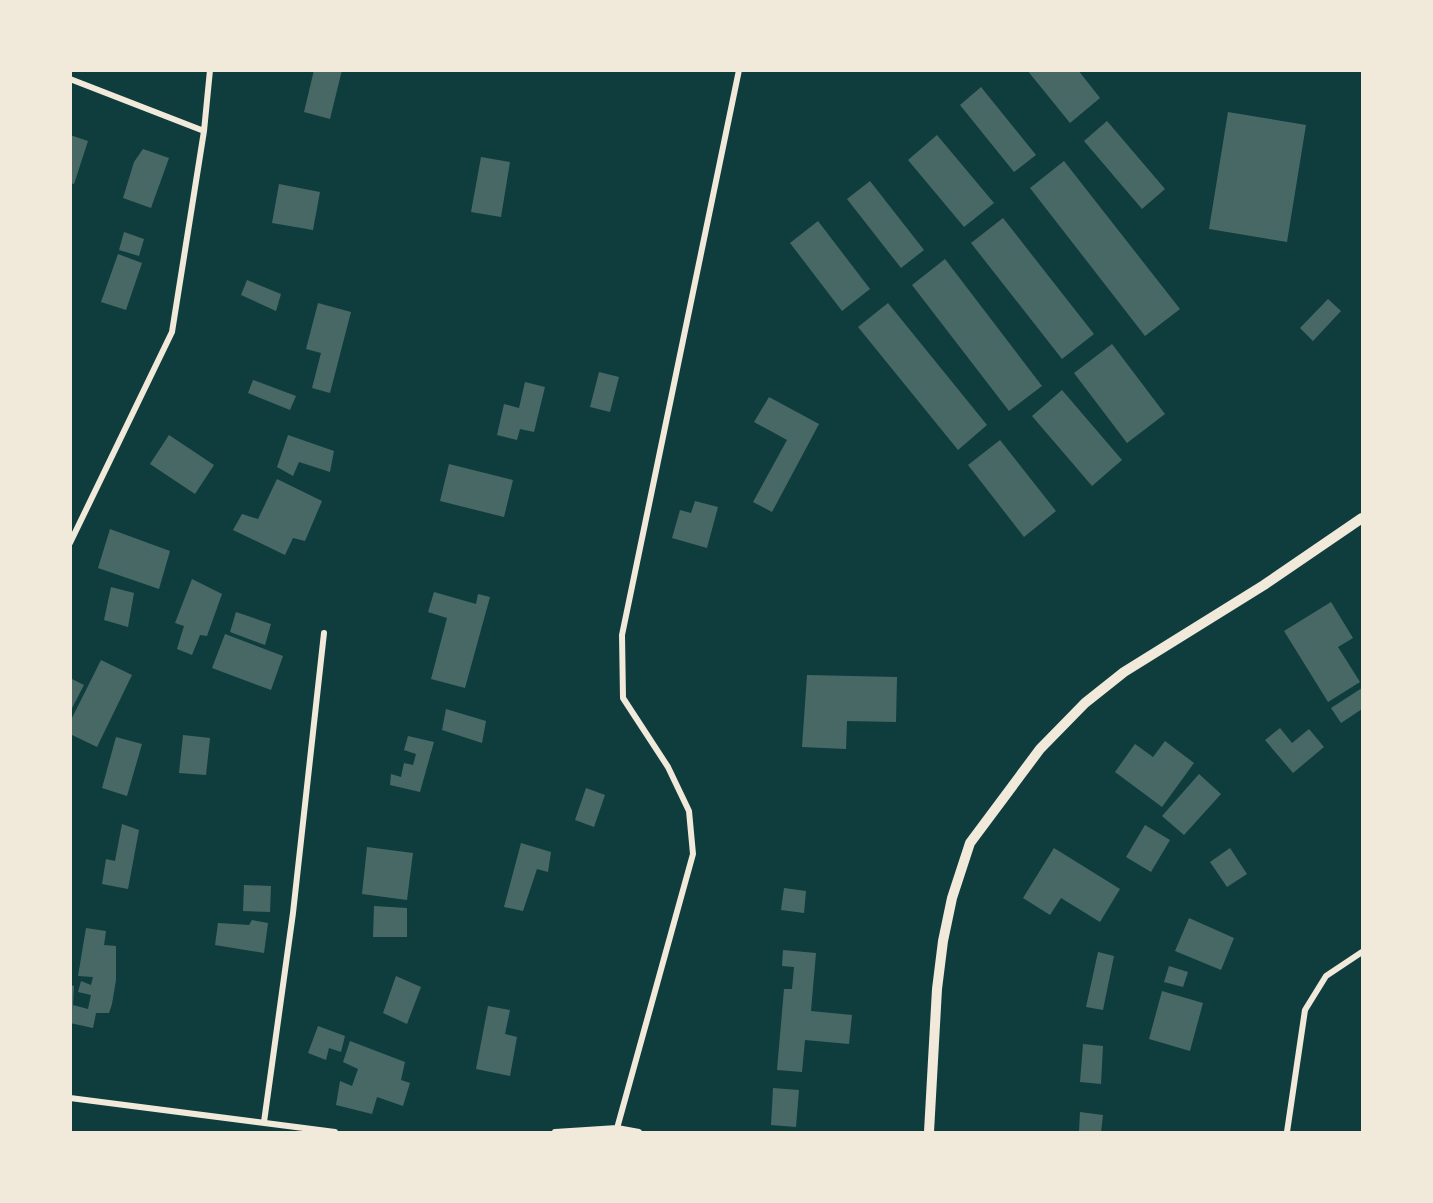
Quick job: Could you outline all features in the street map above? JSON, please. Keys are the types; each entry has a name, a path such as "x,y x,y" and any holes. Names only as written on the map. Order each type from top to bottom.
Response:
{"street":[{"path":"70,543 172,332 204,131 210,70"},
{"path":"616,1130 693,854 689,811 668,767 623,698 622,635 739,70"},
{"path":"70,79 204,131"},
{"path":"929,1132 937,989 943,941 952,898 970,843 1041,749 1085,703 1124,672 1264,585 1362,518"},
{"path":"264,1122 293,913 324,633"},
{"path":"1287,1132 1305,1010 1326,976 1362,952"},
{"path":"70,1098 335,1132"},
{"path":"555,1132 616,1130 639,1132"}],"building":[{"path":"314,70 342,70 330,119 304,112"},
{"path":"1027,70 1078,70 1100,98 1070,123"},
{"path":"981,87 1036,155 1014,172 960,105"},
{"path":"1228,112 1306,125 1287,242 1209,229"},
{"path":"1107,121 1165,189 1142,209 1084,141"},
{"path":"70,135 88,141 74,184 70,183"},
{"path":"937,135 994,203 964,227 908,160"},
{"path":"143,149 169,158 151,208 123,198 134,162"},
{"path":"481,157 510,162 501,217 471,212"},
{"path":"1064,161 1180,309 1145,336 1030,188"},
{"path":"870,181 924,250 901,268 847,199"},
{"path":"279,184 320,192 313,230 272,223"},
{"path":"1003,218 1094,334 1062,359 971,243"},
{"path":"818,221 870,289 842,311 790,243"},
{"path":"124,232 144,239 139,256 119,250"},
{"path":"118,254 142,263 126,310 101,302"},
{"path":"945,259 1042,386 1009,411 912,285"},
{"path":"247,280 281,294 276,311 241,295"},
{"path":"1328,299 1341,311 1313,341 1300,328"},
{"path":"318,303 351,312 330,393 312,388 321,353 306,349"},
{"path":"888,303 987,425 958,450 858,327"},
{"path":"1112,344 1165,414 1127,443 1074,373"},
{"path":"599,372 619,377 610,412 590,407"},
{"path":"253,380 296,396 290,410 248,393"},
{"path":"525,382 545,387 534,432 520,429 517,440 497,435 504,404 519,408"},
{"path":"1062,390 1122,460 1092,486 1032,416"},
{"path":"769,397 819,424 772,512 753,502 787,440 754,422"},
{"path":"169,435 214,465 195,494 150,464"},
{"path":"288,435 334,451 330,472 299,462 293,476 277,467"},
{"path":"1000,440 1056,511 1024,537 968,465"},
{"path":"449,464 513,480 504,517 440,501"},
{"path":"277,479 322,501 305,541 293,538 285,555 233,530 242,514 258,519"},
{"path":"695,501 718,507 707,548 672,538 680,510 691,513"},
{"path":"110,529 170,551 159,589 98,568"},
{"path":"192,579 222,594 207,636 200,635 192,655 177,649 184,626 175,623"},
{"path":"111,587 134,593 128,627 104,620"},
{"path":"434,592 476,604 478,594 490,597 465,688 431,679 447,618 428,612"},
{"path":"1331,602 1353,638 1338,647 1360,682 1328,702 1284,631"},
{"path":"236,612 271,624 265,645 230,632"},
{"path":"225,634 283,656 271,690 212,668"},
{"path":"101,660 132,675 97,747 70,734 70,722"},
{"path":"807,675 897,677 896,722 847,721 846,749 802,747"},
{"path":"70,678 84,685 70,712"},
{"path":"1362,688 1362,709 1341,723 1331,708"},
{"path":"446,709 486,721 482,743 442,730"},
{"path":"1280,728 1292,743 1309,729 1324,747 1293,773 1265,740"},
{"path":"183,735 210,738 206,775 179,773"},
{"path":"408,736 434,742 420,792 390,785 391,774 401,777 404,763 413,765 416,754 404,750"},
{"path":"116,737 142,744 127,796 102,788"},
{"path":"1165,741 1194,763 1162,807 1115,772 1135,744 1153,757"},
{"path":"1199,774 1221,794 1184,835 1162,816"},
{"path":"586,788 605,795 594,827 575,820"},
{"path":"122,824 139,830 128,889 102,884 106,859 115,861"},
{"path":"1145,825 1170,840 1151,872 1126,857"},
{"path":"521,843 551,852 548,872 537,869 523,911 504,907"},
{"path":"367,847 413,853 407,900 362,894"},
{"path":"1054,848 1120,889 1100,922 1061,898 1050,915 1023,898"},
{"path":"1230,848 1247,874 1227,887 1210,862"},
{"path":"244,885 271,886 270,912 243,911"},
{"path":"784,888 806,891 804,913 781,910"},
{"path":"374,906 407,908 407,937 373,937"},
{"path":"1189,918 1234,938 1221,970 1175,951"},
{"path":"252,920 268,923 264,953 215,945 218,923 249,925"},
{"path":"86,928 106,931 104,945 116,946 116,980 112,1004 109,1013 96,1013 93,1028 70,1023 70,985 74,986 73,1005 88,1009 91,995 78,992 81,981 91,985 93,977 78,976"},
{"path":"783,950 816,953 811,1011 852,1015 849,1044 805,1040 802,1072 777,1070 784,989 792,989 794,967 782,966"},
{"path":"1098,952 1114,956 1103,1010 1086,1007"},
{"path":"1169,966 1188,972 1183,987 1164,982"},
{"path":"396,976 421,987 407,1024 383,1013"},
{"path":"1162,991 1203,1003 1190,1051 1149,1039"},
{"path":"488,1006 510,1010 505,1034 517,1037 510,1076 476,1069"},
{"path":"318,1026 345,1036 341,1052 329,1048 326,1060 308,1053"},
{"path":"350,1041 405,1062 401,1080 410,1083 403,1106 377,1097 372,1114 336,1105 340,1081 352,1086 358,1069 343,1062"},
{"path":"1083,1044 1103,1046 1101,1084 1080,1082"},
{"path":"773,1088 799,1090 796,1127 771,1125"},
{"path":"1080,1112 1103,1115 1101,1132 1079,1132"}]}
